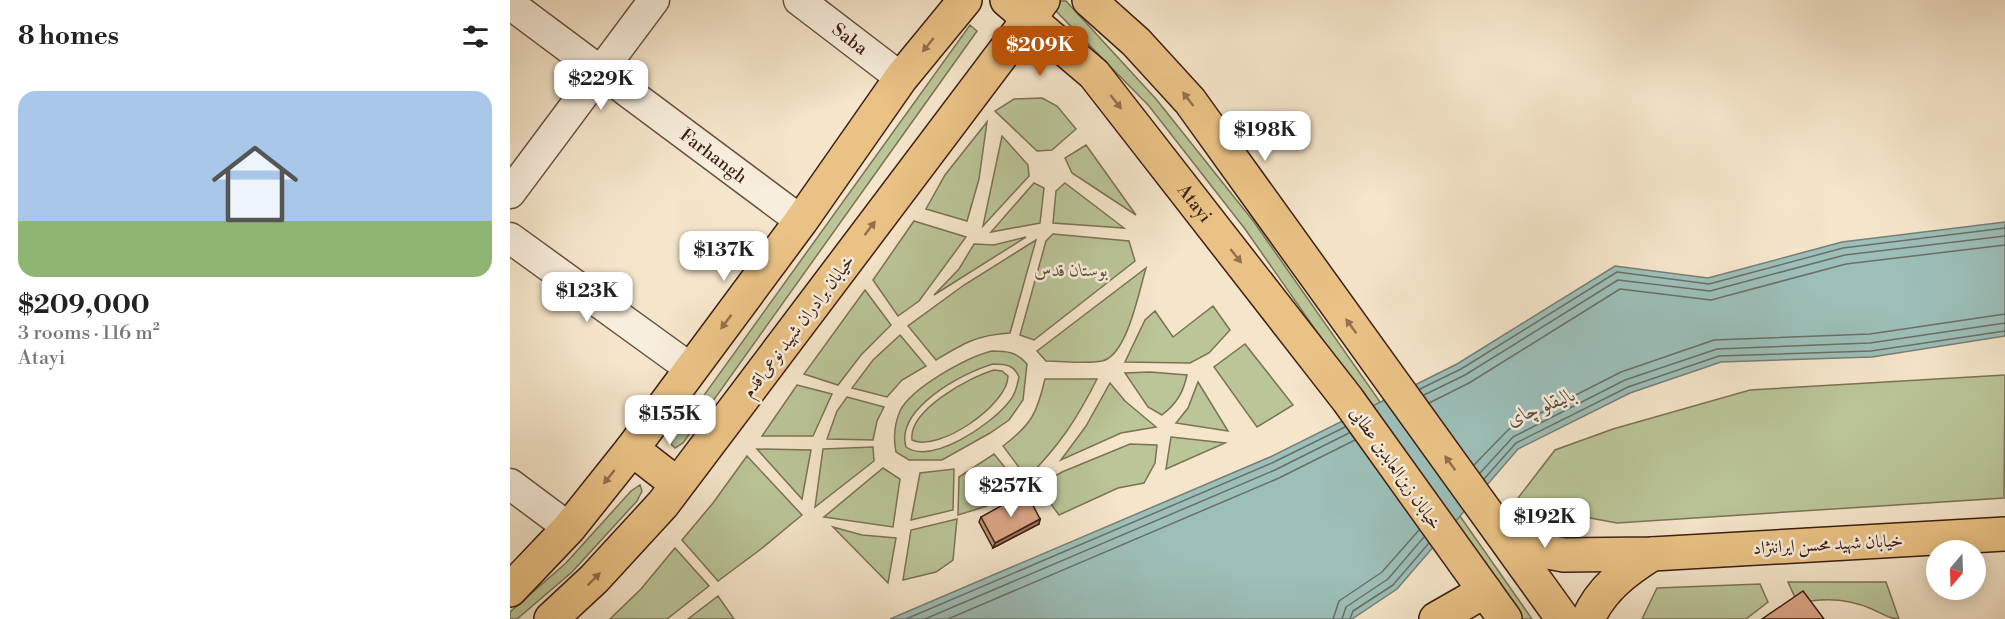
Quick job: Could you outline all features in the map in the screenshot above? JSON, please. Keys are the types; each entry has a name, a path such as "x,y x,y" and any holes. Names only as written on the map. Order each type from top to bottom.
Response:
{"main road":[{"path":"510,590 569,528 632,449 801,221 901,78 965,0"},
{"path":"1089,0 1136,42 1190,101 1563,619"},
{"name":"خیابان برادران شهید نوعی‌اقدم","path":"551,619 594,579 677,484 1005,49 1026,6"},
{"name":"Atayi","path":"1026,6 1086,67 1348,400"},
{"path":"1005,49 1048,52 1086,67"},
{"name":"خیابان زین‌العابدین عطایی","path":"1348,400 1485,591"},
{"path":"632,449 677,484"},
{"name":"خیابان شهید محسن ایراننژاد","path":"1511,545 1564,555 1652,554 2005,534"},
{"name":"خیابان شهید محسن ایراننژاد","path":"1588,619 1593,607 1618,576 1652,554"},
{"path":"1436,619 1485,591 1505,619"}],"street":[{"path":"510,193 654,0"},
{"name":"Saba","path":"799,0 901,78"},
{"name":"Farhangh","path":"510,4 599,73 801,221"},
{"path":"510,238 691,369"},
{"path":"510,484 569,528"}],"green space":[{"path":"1054,1 1066,1 1156,99 1254,222 1532,619 1518,619 1245,229 1149,106 1053,8"},
{"path":"970,25 977,31 683,443 675,448 671,444 674,437"},
{"path":"1042,98 1057,106 1076,129 1052,150 1037,151 995,111 1014,99"},
{"path":"987,122 979,179 967,221 926,209 945,175"},
{"path":"1002,136 1028,165 1029,176 983,226"},
{"name":"بوستان قدس","path":"1086,145 1136,215 1072,173 1065,158"},
{"name":"بوستان قدس","path":"1034,183 1044,188 1040,223 991,232"},
{"name":"بوستان قدس","path":"1065,183 1124,228 1053,223 1056,191"},
{"path":"914,221 966,237 919,301 898,316 873,280"},
{"name":"بوستان قدس","path":"1053,234 1129,241 1135,261 1034,340 1020,335 1046,241"},
{"name":"بوستان قدس","path":"1026,237 934,295 959,269 974,244 994,245"},
{"name":"بوستان قدس","path":"1036,240 1010,333 971,341 936,360 908,326 964,285"},
{"name":"بوستان قدس","path":"1146,268 1131,321 1111,357 1095,362 1046,361 1037,351"},
{"path":"865,290 891,325 861,355 838,385 804,374"},
{"name":"بوستان قدس","path":"1213,306 1230,330 1209,353 1190,363 1125,362 1145,320 1155,311 1173,337"},
{"path":"900,335 926,366 902,380 887,397 852,388 873,360"},
{"path":"1245,344 1293,405 1257,427 1214,367"},
{"path":"992,351 1007,352 1019,357 1027,364 1023,400 1009,420 942,460 909,460 896,452 895,426 906,402 927,383 981,354","holes":["993,364 1006,365 1012,368 1019,377 1012,397 1000,412 975,431 946,447 931,451 917,451 906,447 905,433 911,419 921,406 949,384"]},
{"path":"994,370 1002,371 1008,376 1005,388 997,400 970,424 938,440 924,442 912,440 913,429 920,417 942,396"},
{"path":"1150,372 1187,375 1179,397 1162,415 1148,407 1125,373"},
{"path":"2005,375 2004,498 1617,523 1574,515 1518,498 1555,450 1613,429 1750,390"},
{"path":"1045,379 1097,379 1066,432 1049,455 1027,478 1003,446 1021,431 1032,417"},
{"path":"1198,382 1228,431 1176,423 1188,408"},
{"path":"1110,383 1125,401 1156,427 1121,433 1061,460 1086,426"},
{"path":"797,385 832,394 813,436 762,436"},
{"path":"847,397 884,407 877,421 873,440 827,439 837,411"},
{"path":"1171,437 1225,443 1166,469"},
{"path":"1130,444 1157,445 1155,463 1144,483 1118,488 1059,515 1038,486 1062,472"},
{"path":"873,447 874,461 815,507 823,449"},
{"path":"757,449 811,450 802,499"},
{"path":"994,454 1020,486 987,506 958,515 959,477"},
{"path":"747,456 802,515 718,581 682,540 713,503"},
{"path":"883,468 900,479 893,527 824,517"},
{"path":"954,469 953,510 911,520 920,473"},
{"path":"640,485 642,491 637,501 572,572 517,619 510,619 510,612 566,563 631,491"},
{"path":"957,519 953,560 936,572 903,580 911,530"},
{"path":"833,527 862,535 896,538 888,583"},
{"path":"675,548 709,586 667,619 610,619 641,589"},
{"path":"1788,582 1886,582 1899,619 1845,601 1817,600 1798,604"},
{"path":"1760,584 1768,602 1746,619 1642,619 1657,588"},
{"path":"718,596 734,619 688,619"}],"water":[{"name":"بالیقلو چای","path":"2005,222 2005,336 1872,357 1721,362 1630,393 1518,449 1397,589 1352,619 890,619 1270,457 1457,364 1615,266 1708,278 1842,242"}],"building":[{"path":"1026,492 1040,519 995,543 981,517"},
{"path":"1803,591 1824,619 1762,619"}]}
